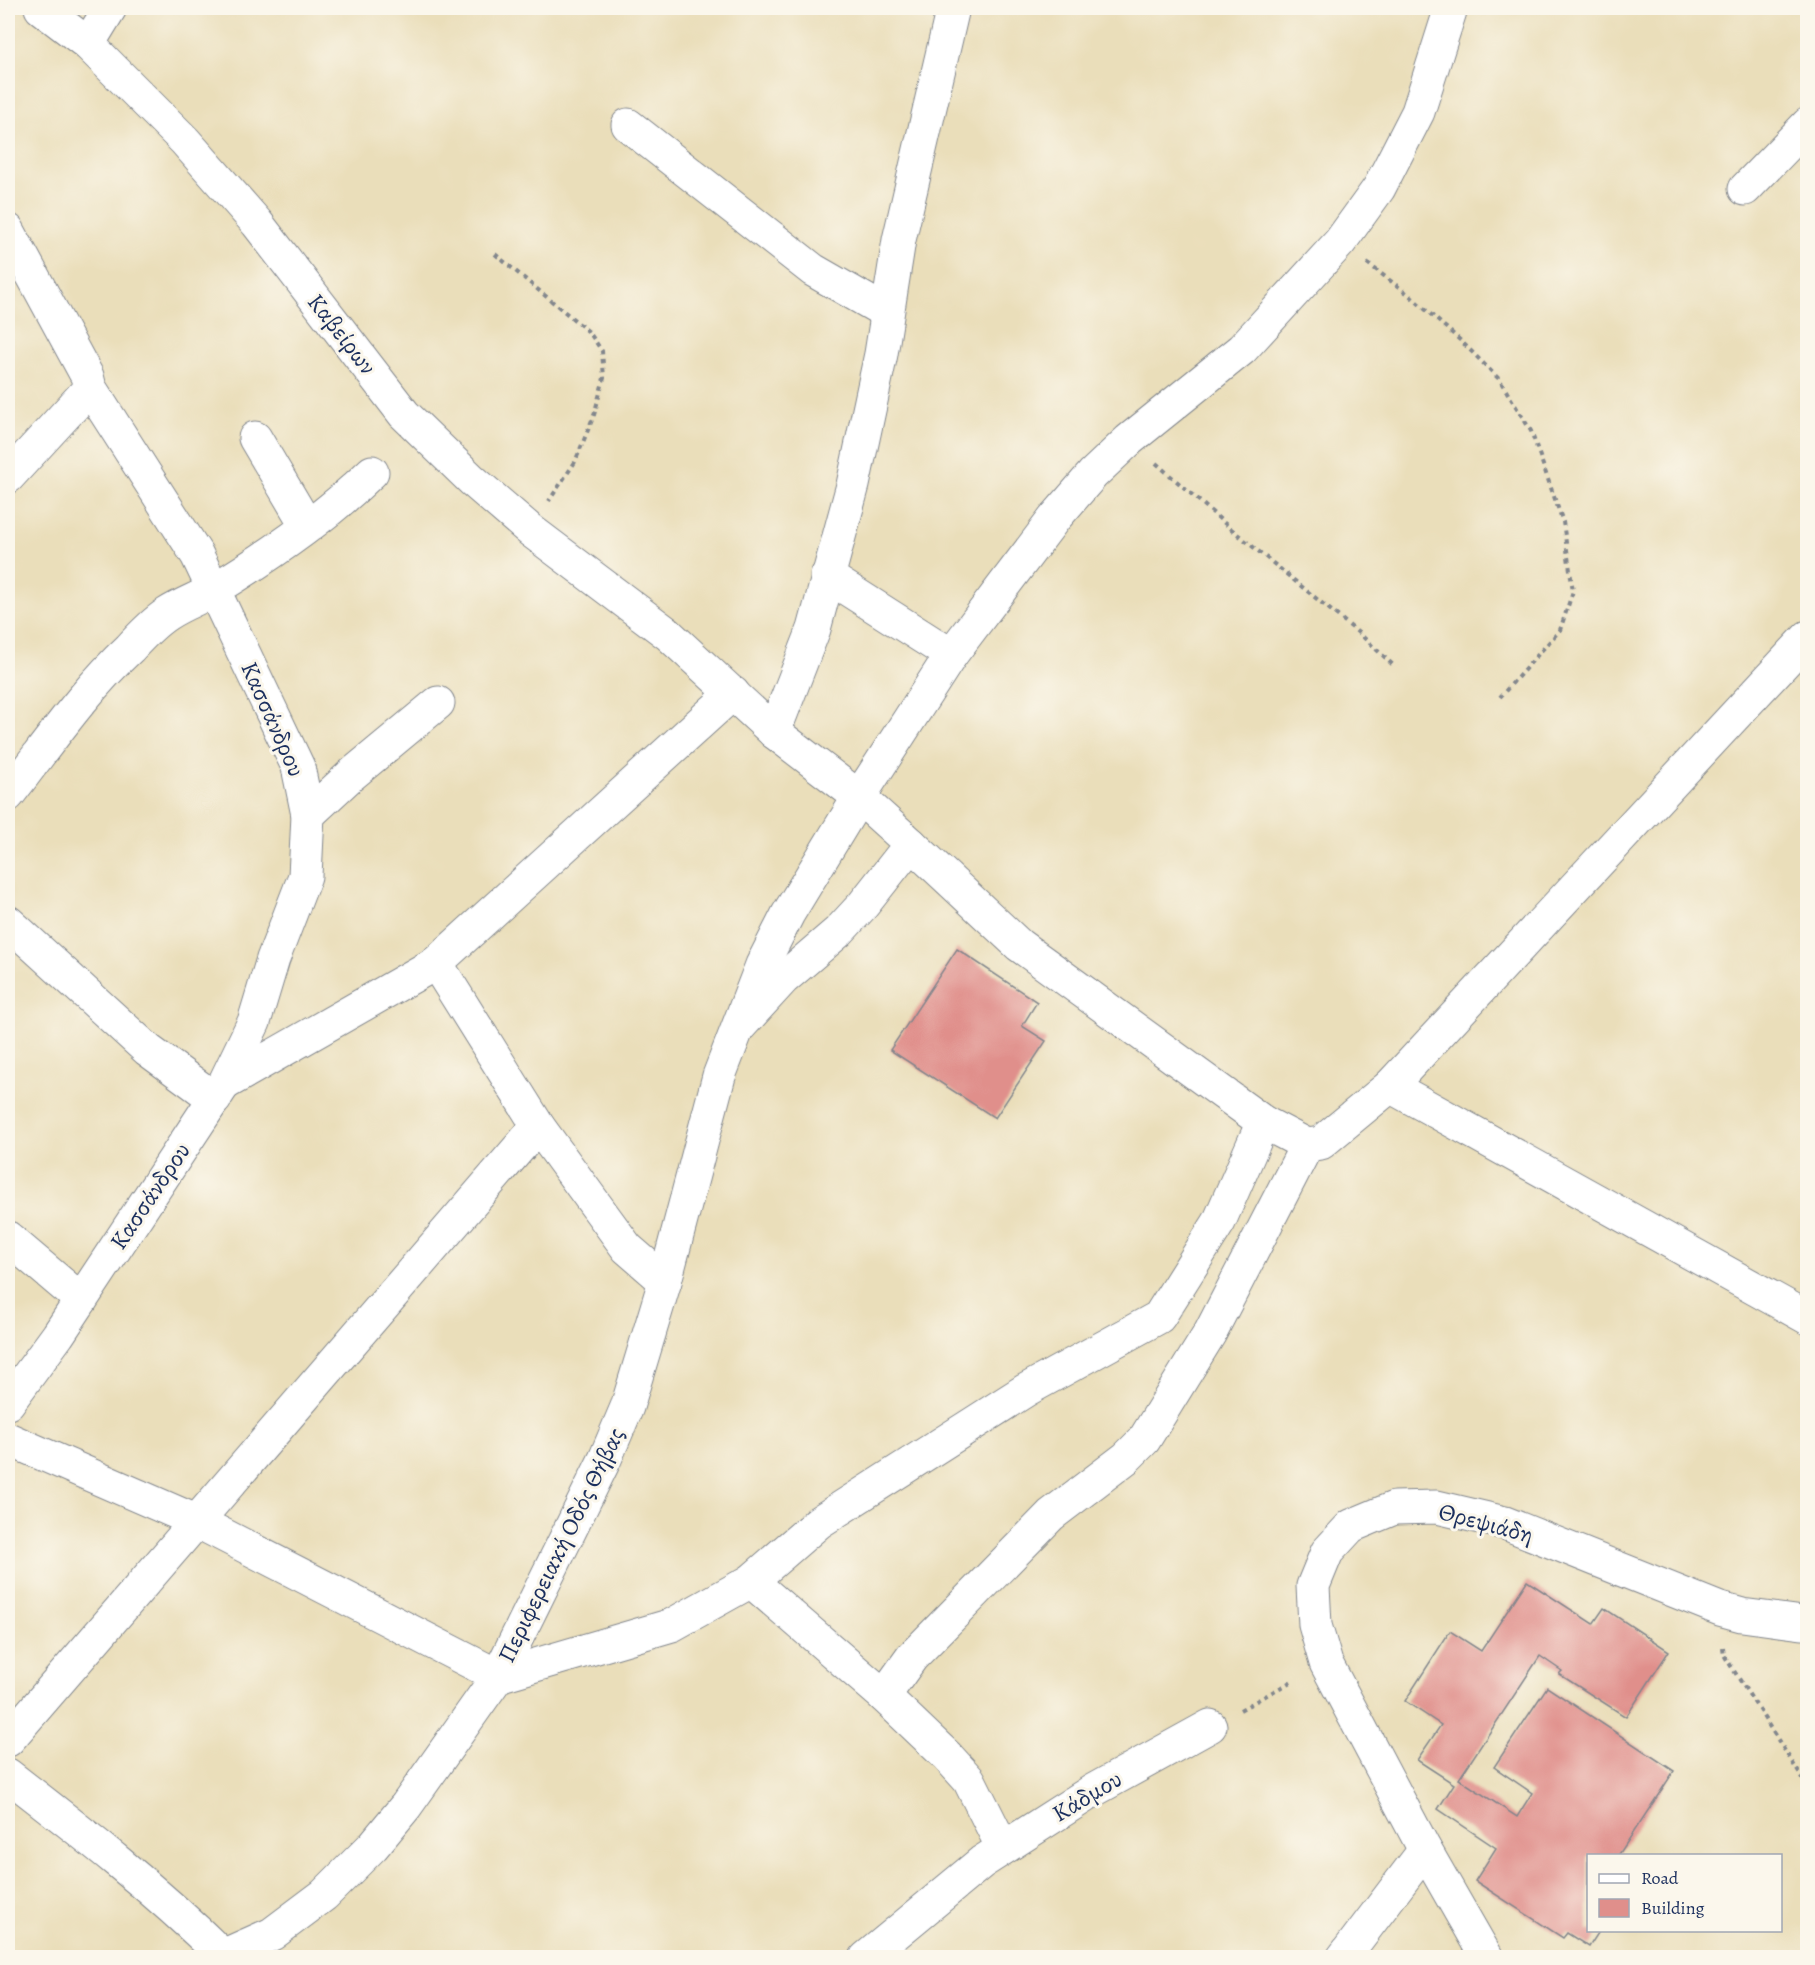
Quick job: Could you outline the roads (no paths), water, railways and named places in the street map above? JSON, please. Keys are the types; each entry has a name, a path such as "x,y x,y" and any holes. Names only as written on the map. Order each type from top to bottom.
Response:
{"street":[{"name":"Καβείρων","path":"41,8 88,44 185,141 257,223 404,414 472,480 530,530 668,634 774,732 859,796 1019,945 1263,1122 1307,1145"},
{"path":"88,44 110,8"},
{"path":"774,732 814,629 853,485 881,354 899,240 953,8"},
{"name":"Περιφερειακή Οδός Θήβας","path":"220,1956 272,1935 324,1895 373,1846 406,1806 498,1676 605,1459 627,1407 665,1281 719,1076 762,965 788,914 859,796 951,655 1053,519 1093,474 1129,440 1242,349 1340,242 1379,188 1418,112 1451,8"},
{"path":"1745,189 1808,124"},
{"path":"628,125 813,270 886,312"},
{"name":"Κασσάνδρου","path":"8,230 87,376 90,388 197,555 298,767 308,815 305,876 273,959 254,1022 220,1091 58,1335 8,1403"},
{"path":"8,477 90,388"},
{"path":"255,438 307,526"},
{"path":"8,795 57,728 102,674 166,614 214,590 273,551 344,499 372,471"},
{"path":"827,576 951,655"},
{"path":"884,1696 912,1657 1051,1515 1126,1458 1144,1440 1210,1333 1307,1145 1321,1143 1390,1086 1808,637"},
{"path":"8,922 148,1050 220,1091 436,963 733,693"},
{"path":"308,815 350,776 438,702"},
{"name":"Περιφερειακή Οδός Θήβας","path":"738,1027 783,979 839,931 911,844"},
{"path":"436,963 538,1126 627,1248 665,1281"},
{"path":"1390,1086 1808,1318"},
{"path":"8,1439 196,1521 498,1676 672,1625 751,1581 819,1522 1026,1390 1159,1317 1219,1222 1263,1122"},
{"path":"8,1740 538,1126"},
{"path":"8,1238 81,1300"},
{"name":"Θρεψιάδη","path":"1487,1958 1425,1850 1326,1663 1315,1624 1313,1586 1327,1552 1351,1526 1394,1508 1437,1508 1505,1523 1720,1609 1742,1615 1806,1625"},
{"path":"751,1581 884,1696 948,1757 969,1780 1003,1848"},
{"name":"Κάδμου","path":"866,1958 982,1862 1094,1790 1210,1726"},
{"path":"8,1776 120,1861 185,1918 220,1956"},
{"path":"1343,1958 1425,1850"}]}
